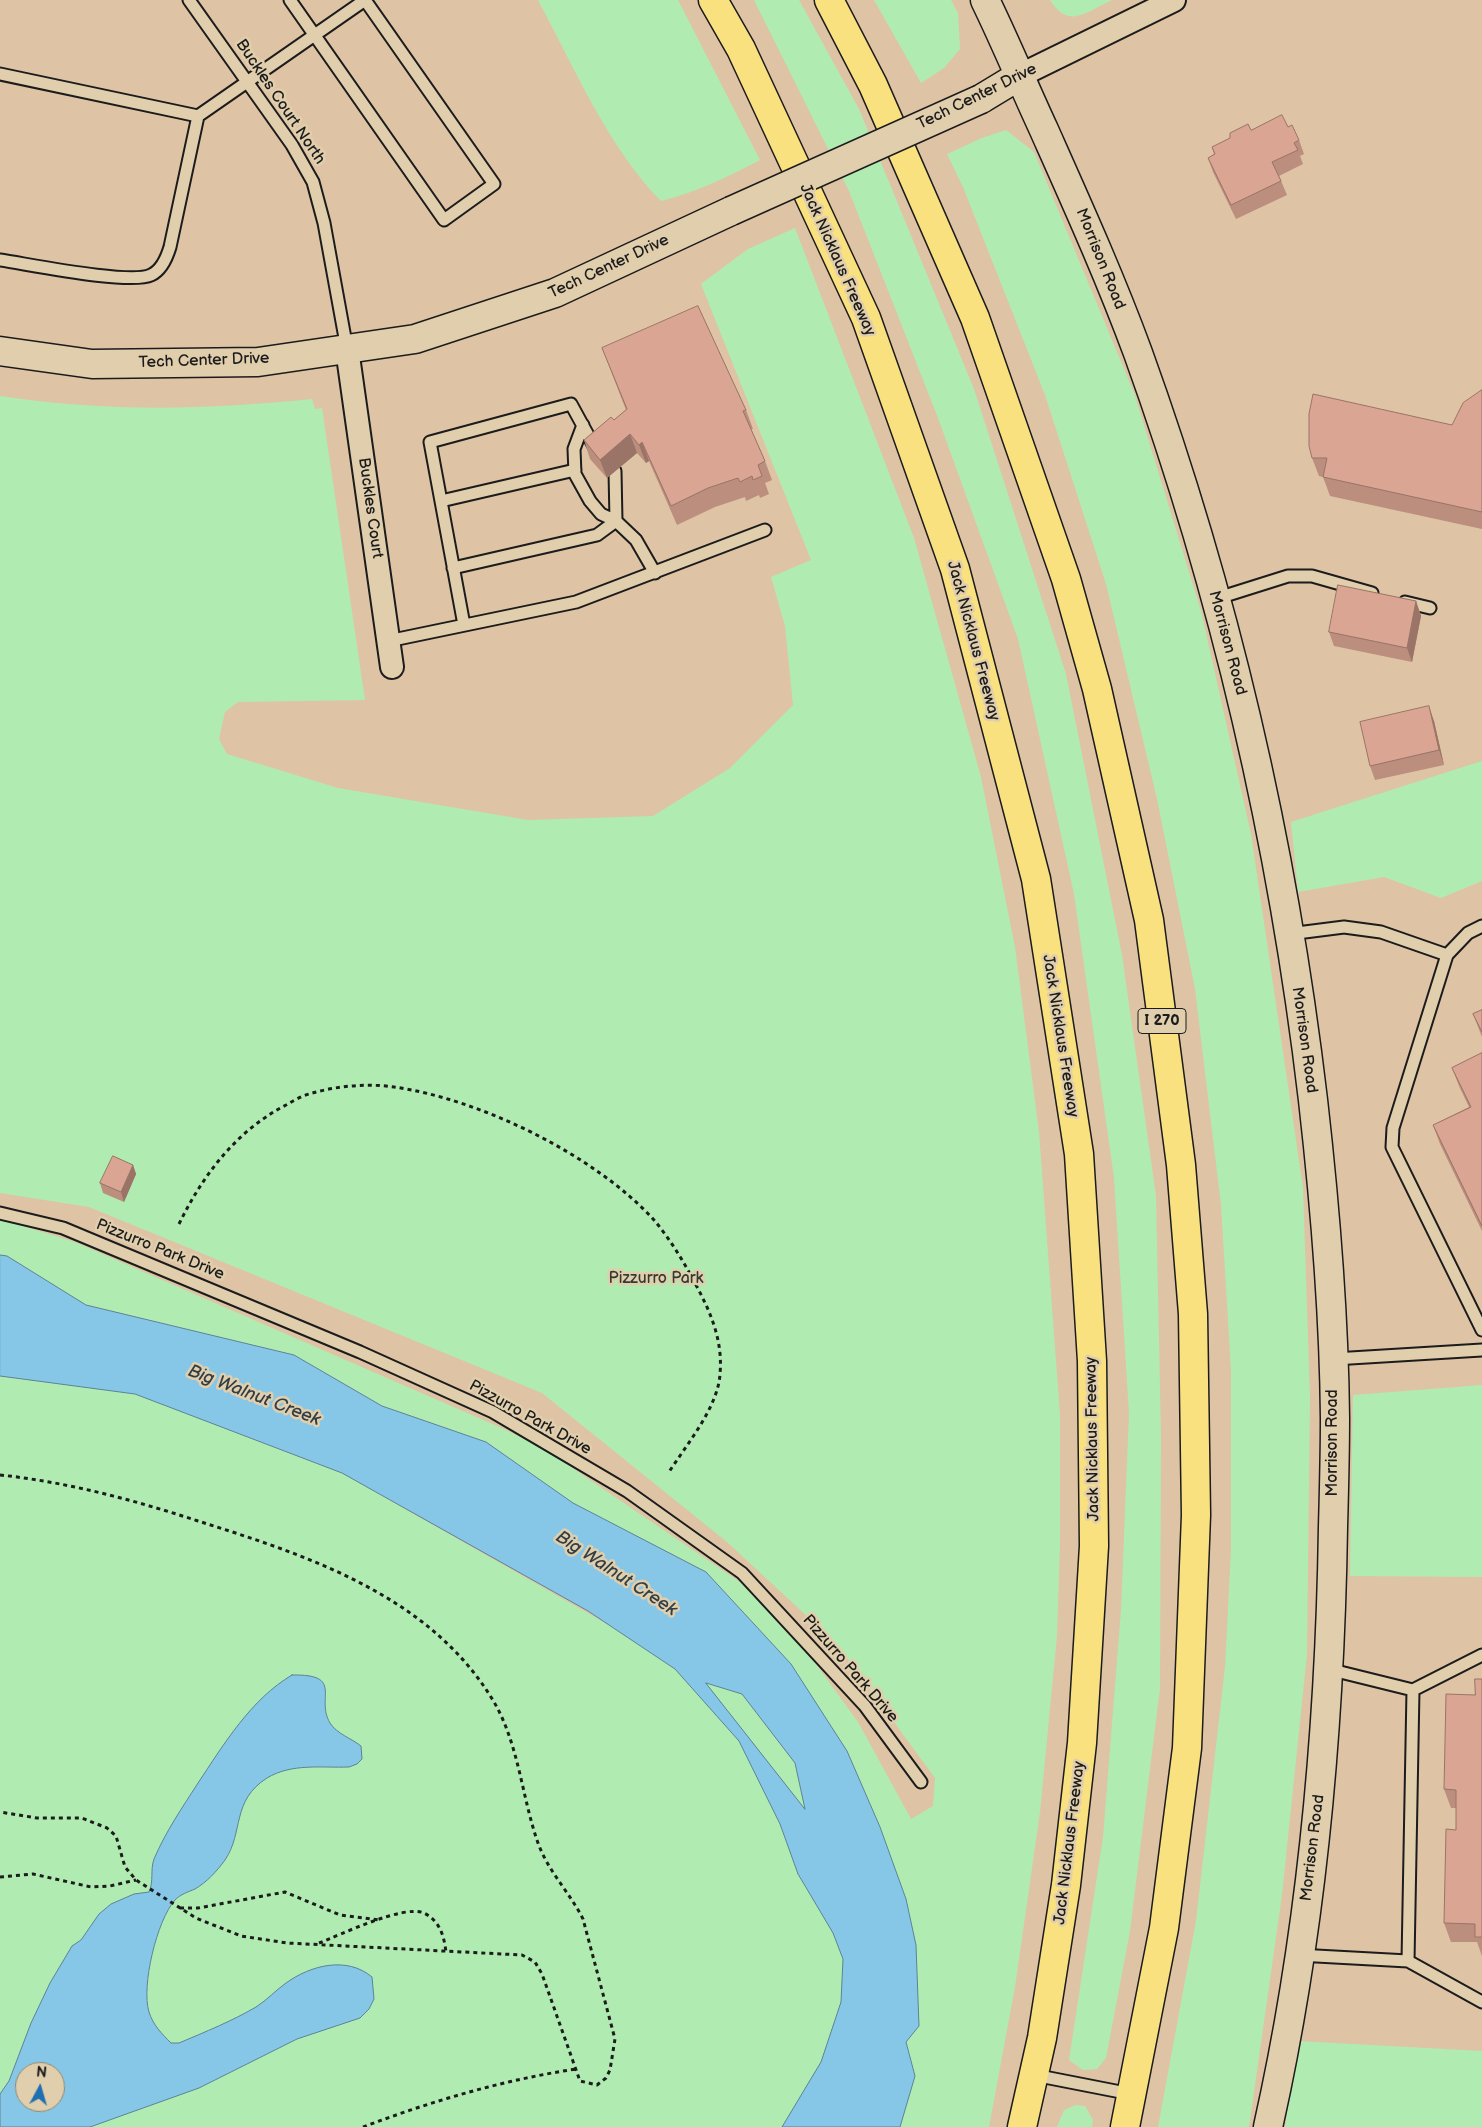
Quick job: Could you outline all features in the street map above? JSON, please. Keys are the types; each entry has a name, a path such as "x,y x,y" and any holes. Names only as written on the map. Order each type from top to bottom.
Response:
{"highway":[{"name":"Jack Nicklaus Freeway","path":"713,0 740,48 866,318 955,569 1036,879 1077,1145 1092,1361 1094,1546 1082,1743 1066,1885 1042,2038 1022,2127"},
{"name":"I 270","path":"829,0 873,85 975,318 1066,579 1097,689 1149,920 1182,1165 1192,1296 1196,1515 1187,1748 1164,1928 1125,2127"}],"street":[{"name":"Morrison Road","path":"985,0 1100,253 1138,354 1190,509 1240,690 1274,846 1304,1024 1322,1179 1333,1359 1335,1415 1333,1564 1322,1765 1298,1955 1268,2127"},
{"name":"Tech Center Drive","path":"0,351 92,364 258,362 415,339 555,293 731,210 981,99 1020,76 1174,0"},
{"name":"Buckles Court","path":"347,349 392,666"}],"lane":[{"name":"Buckles Court North","path":"189,0 292,145 313,182 324,223 347,349"},
{"path":"0,260 121,278 143,278 153,274 166,258 170,247 198,116 247,80 314,35 365,0 494,184 444,220 314,35 290,0"},
{"path":"0,74 198,116"},
{"path":"464,625 430,442 571,404 598,453"},
{"path":"582,425 574,449 575,470 590,501 601,514 616,521 636,540 655,573"},
{"path":"441,501 575,470"},
{"path":"615,471 616,521"},
{"path":"453,568 596,535 616,521"},
{"path":"388,641 576,602 766,530"},
{"path":"1215,599 1288,576 1312,576 1430,608"},
{"path":"1482,926 1468,933 1447,955 1393,1128 1392,1147 1482,1330"},
{"path":"1289,934 1344,928 1380,932 1447,955"},
{"name":"Pizzurro Park Drive","path":"0,1213 63,1228 360,1352 493,1412 627,1491 742,1573 865,1706 921,1782"},
{"path":"1333,1359 1482,1350"},
{"path":"1328,1669 1413,1690 1482,1655"},
{"path":"1408,1961 1413,1690"},
{"path":"1298,1955 1408,1961 1482,2002"},
{"path":"1034,2075 1131,2094"}],"path":[{"path":"179,1224 189,1204 234,1142 254,1124 306,1094 336,1088 371,1086 419,1092 486,1113 551,1143 604,1177 654,1220 688,1269 716,1324 721,1357 717,1393 669,1472"},
{"path":"0,1475 56,1482 167,1510 242,1533 297,1554 363,1583 394,1602 418,1618 459,1657 478,1677 496,1704 521,1776 539,1844 549,1867 574,1901 582,1919 615,2039 610,2070 606,2078 597,2085 580,2081 559,2024 550,1991 535,1962 522,1955 316,1944 264,1940 241,1936 220,1929 180,1908 136,1880 125,1867 116,1836 107,1828 82,1818 37,1818 0,1812"},
{"path":"0,1877 33,1874 91,1887 136,1880"},
{"path":"180,1908 198,1908 285,1892 340,1914 379,1920"},
{"path":"316,1944 379,1920 410,1912 423,1913 442,1931 446,1952"},
{"path":"363,2127 419,2106 528,2076 576,2069"}],"green space":[{"path":"538,0 678,0 760,160 712,183 661,201 642,180 608,132"},
{"path":"754,0 799,0 859,109 974,389 1066,674 1122,955 1156,1196 1161,1438 1160,1688 1130,1931 1106,2058 1097,2069 1083,2070 1069,2060 1103,1837 1121,1610 1129,1413 1114,1178 1074,894 1018,639 938,418 849,191"},
{"path":"874,0 951,0 958,13 960,49 944,68 921,83"},
{"path":"1050,0 1112,0 1086,13 1071,16 1057,9"},
{"path":"1006,130 1034,152 1134,393 1201,611 1251,834 1303,1188 1310,1398 1307,1654 1282,1895 1249,2127 1158,2127 1196,1921 1225,1667 1231,1550 1231,1370 1221,1205 1195,989 1157,799 1106,584 1045,395 963,187 947,154 982,138"},
{"name":"Pizzurro Park","path":"795,228 914,538 981,777 1015,947 1039,1132 1060,1415 1060,1543 1057,1636 1040,1812 1015,1987 989,2127 900,2127 915,2076 906,2042 742,1611 706,1572 573,1503 486,1442 382,1406 294,1355 86,1305 7,1256 0,1255 0,1219 75,1242 504,1429 546,1450 756,1593 816,1664 858,1722 911,1819 933,1806 935,1778 836,1643 727,1542 542,1393 89,1207 0,1193 0,396 78,405 156,408 273,403 312,399 315,409 322,408 365,700 238,702 225,712 219,739 227,754 338,788 528,820 653,816 730,768 793,705 785,626 771,577 811,560 701,284 748,249"},
{"path":"1482,761 1482,881 1441,898 1384,877 1298,892 1291,822"},
{"path":"0,1376 135,1394 342,1473 607,1624 744,1688 807,1763 851,1977 828,2127 0,2127"},
{"path":"1482,1385 1482,1577 1350,1576 1353,1395"},
{"path":"1297,2041 1482,2051 1482,2127 1285,2127"},
{"path":"1076,2105 1085,2106 1093,2120 1092,2127 1057,2127 1064,2110"}],"water":[{"name":"Big Walnut Creek","path":"0,1255 7,1256 86,1305 294,1355 382,1406 486,1442 573,1503 706,1572 791,1664 847,1751 880,1827 906,1899 916,1945 919,2026 906,2042 915,2076 900,2127 782,2127 821,2062 841,2002 843,1959 833,1933 798,1874 780,1824 739,1741 675,1669 588,1611 342,1473 135,1394 0,1376","holes":["706,1683 742,1694 795,1763 805,1809"]},
{"path":"292,1675 318,1679 323,1683 325,1689 326,1714 330,1723 340,1733 361,1746 362,1759 357,1764 349,1767 307,1767 286,1770 267,1778 256,1787 243,1807 235,1839 225,1860 204,1883 175,1900 168,1909 157,1937 149,1970 147,2001 149,2012 161,2033 171,2043 179,2043 228,2022 256,2007 296,1977 329,1965 352,1967 362,1970 372,1977 374,1999 369,2009 360,2018 297,2039 199,2088 90,2127 0,2127 0,2094 9,2081 15,2065 15,2112 65,2112 65,2062 16,2062 31,2023 50,1983 72,1946 81,1940 99,1914 111,1904 134,1894 149,1892 154,1859 180,1811 239,1723 264,1697"}],"building":[{"path":"1282,115 1288,127 1292,125 1299,140 1294,143 1298,150 1272,162 1281,181 1231,205 1208,158 1215,154 1212,147 1230,138 1230,133 1248,124 1251,130"},
{"path":"698,306 746,410 743,411 765,461 758,465 762,476 753,480 752,476 740,482 738,478 708,488 671,506 642,442 639,445 630,434 600,460 584,440 611,417 614,420 627,409 602,348"},
{"path":"1482,390 1482,512 1323,477 1327,458 1312,458 1309,446 1309,414 1313,394 1452,425 1463,403"},
{"path":"1338,585 1416,601 1407,648 1329,632"},
{"path":"1429,706 1439,750 1370,766 1360,722"},
{"path":"1482,1010 1482,1032 1473,1014"},
{"path":"1482,1053 1482,1226 1433,1125 1471,1107 1452,1068"},
{"path":"113,1156 133,1165 121,1192 100,1183"},
{"path":"1475,1679 1482,1679 1482,1937 1475,1937 1475,1924 1444,1923 1446,1829 1456,1830 1456,1790 1444,1789 1446,1694 1475,1695"}]}
